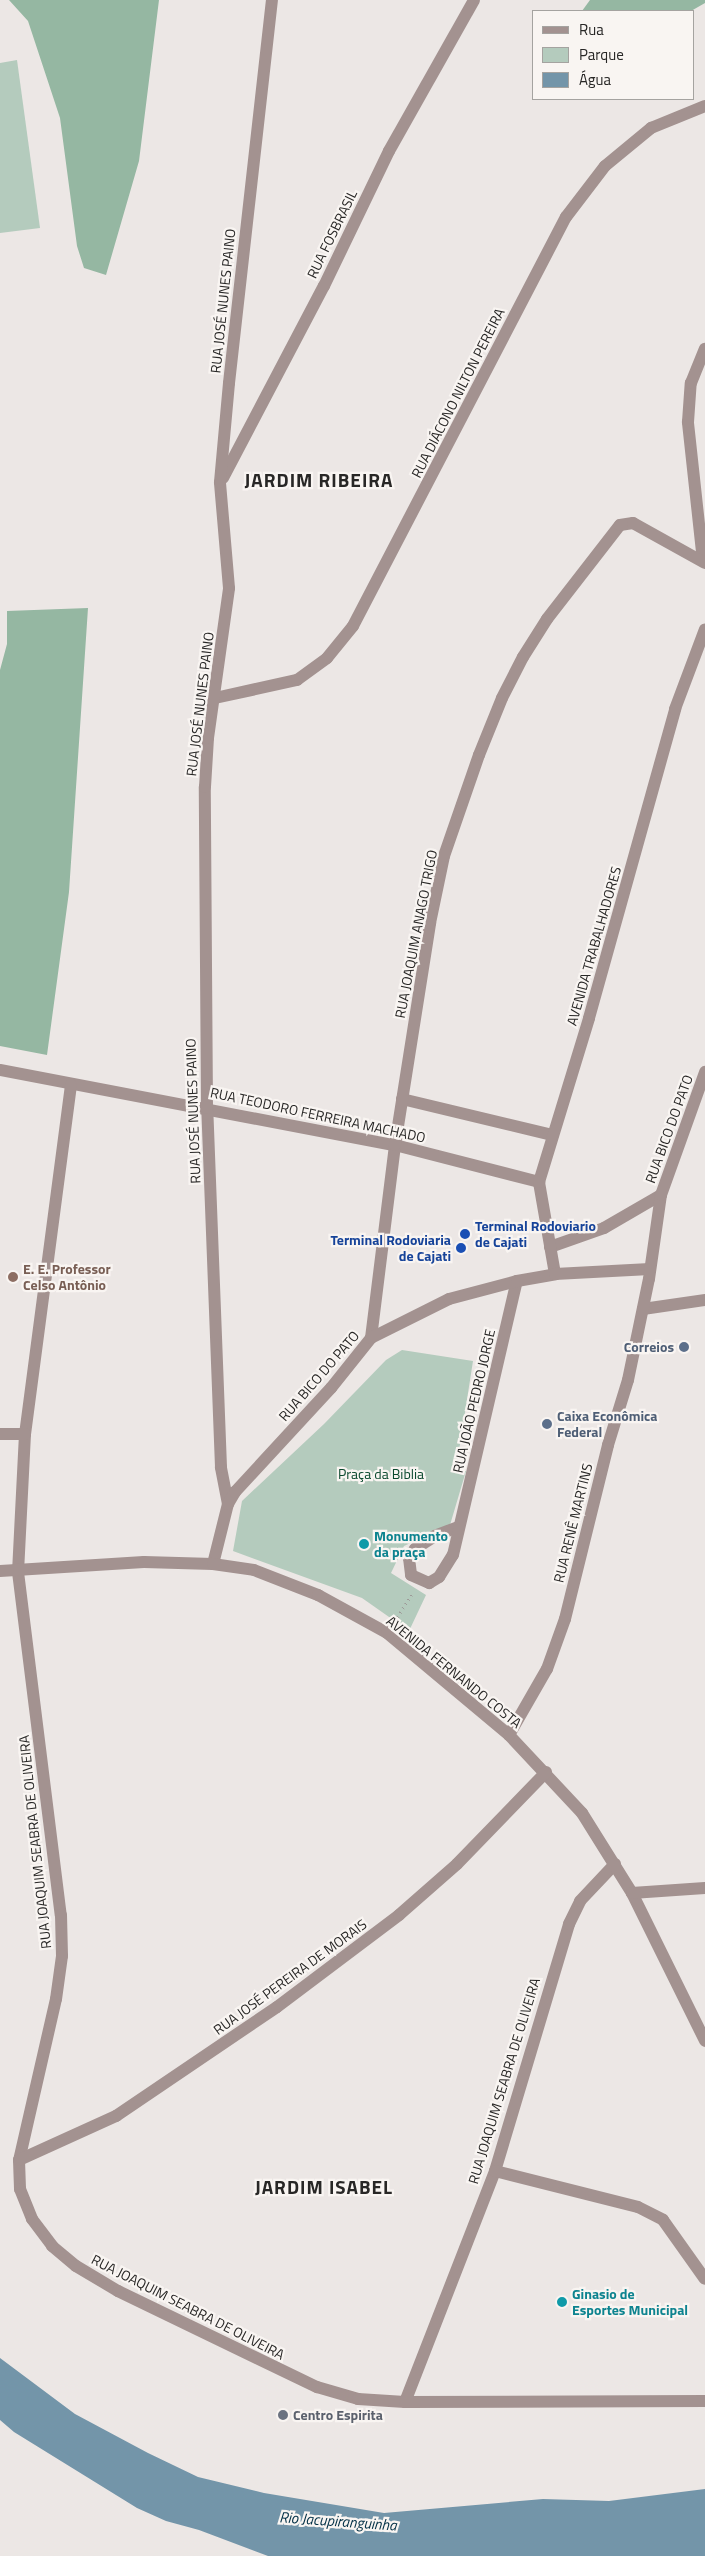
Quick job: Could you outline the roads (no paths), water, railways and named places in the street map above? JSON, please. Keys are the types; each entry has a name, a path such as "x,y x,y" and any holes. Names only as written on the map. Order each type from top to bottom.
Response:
{"street":[{"name":"RUA JOSÉ NUNES PAINO","path":"228,1504 221,1467 207,1108 204,787 229,588 220,482 272,0"},
{"name":"RUA FOSBRASIL","path":"220,482 324,286 389,151 474,0"},
{"name":"RUA DIÁCONO NILTON PEREIRA","path":"215,698 297,680 327,658 353,626 566,217 605,166 651,128 705,106"},
{"path":"704,562 688,422 691,383 705,349"},
{"name":"RUA JOAQUIM ANAGO TRIGO","path":"370,1338 394,1145 444,856 479,755 523,657 610,532 620,524 633,523 704,562"},
{"name":"AVENIDA TRABALHADORES","path":"555,1274 539,1182 589,1018 675,709 705,629"},
{"name":"RUA TEODORO FERREIRA MACHADO","path":"0,1070 394,1145 539,1182"},
{"name":"RUA BICO DO PATO","path":"213,1564 228,1504 370,1338 449,1299 517,1281 555,1274 650,1269 661,1195 705,1072"},
{"name":"RUA JOAQUIM SEABRA DE OLIVEIRA","path":"71,1085 25,1434 18,1572 61,1915 62,1956 56,1999 18,2160 20,2189 32,2219 52,2246 76,2266 118,2291 317,2387 358,2398 405,2402 705,2401"},
{"path":"402,1099 552,1135"},
{"name":"RUA BICO DO PATO","path":"550,1247 604,1228 661,1195"},
{"name":"RUA RENÊ MARTINS","path":"509,1735 547,1669 565,1619 643,1309 650,1269"},
{"name":"RUA JOÃO PEDRO JORGE","path":"458,1527 435,1536 415,1549 408,1567 411,1575 420,1581 429,1583 447,1567 458,1527 517,1281"},
{"path":"643,1309 705,1300"},
{"path":"0,1434 25,1434"},
{"name":"AVENIDA FERNANDO COSTA","path":"0,1571 18,1572 144,1562 213,1564 254,1570 354,1612 387,1633 509,1735 546,1772 582,1813 632,1893 705,2041"},
{"name":"RUA JOSÉ PEREIRA DE MORAIS","path":"18,2160 116,2116 277,2008 399,1915 457,1864 546,1772"},
{"name":"RUA JOAQUIM SEABRA DE OLIVEIRA","path":"405,2402 494,2171 569,1924 580,1901 615,1864"},
{"path":"632,1893 705,1888"},
{"path":"494,2171 638,2207 663,2220 686,2248 705,2279"}],"water":[{"name":"Rio Jacupiranguinha","path":"0,2358 75,2414 148,2453 198,2477 264,2493 384,2513 543,2499 609,2501 705,2489 705,2556 268,2556 199,2530 166,2521 137,2508 14,2432 0,2420"}],"place":[{"name":"Terminal Rodoviario de Cajati","path":"465,1234"},
{"name":"Terminal Rodoviaria de Cajati","path":"461,1248"},
{"name":"E. E. Professor Celso Antônio","path":"13,1277"},
{"name":"Correios","path":"684,1347"},
{"name":"Caixa Econômica Federal","path":"547,1424"},
{"name":"Monumento da praça","path":"364,1544"},
{"name":"Ginasio de Esportes Municipal","path":"562,2302"},
{"name":"Centro Espirita","path":"283,2415"}],"district":[{"name":"JARDIM RIBEIRA","path":"319,480"},
{"name":"JARDIM ISABEL","path":"324,2187"}],"park label":[{"name":"Praça da Biblia","path":"381,1474"}]}
